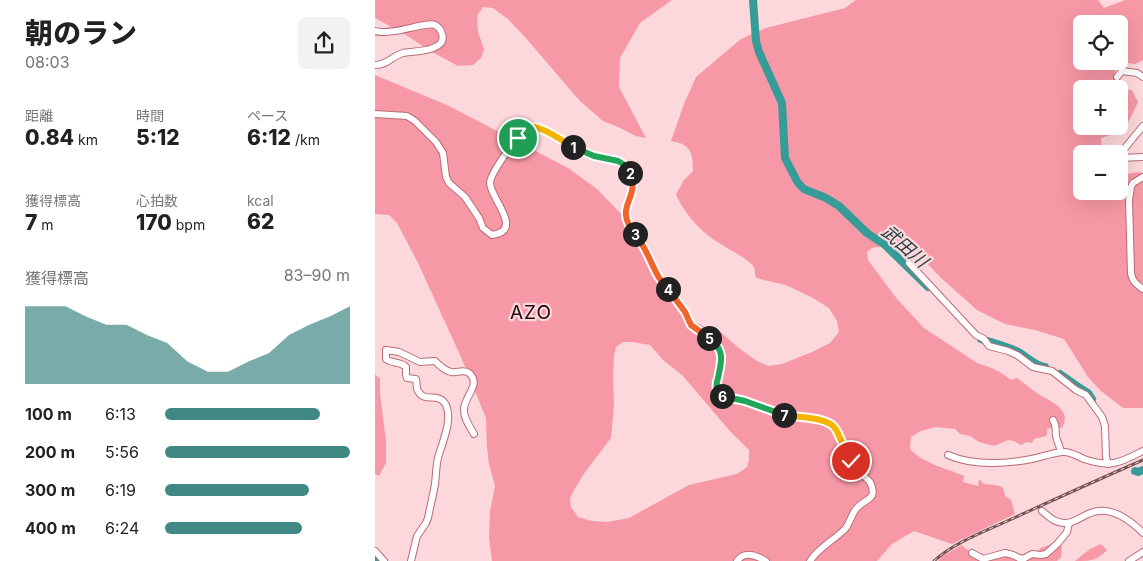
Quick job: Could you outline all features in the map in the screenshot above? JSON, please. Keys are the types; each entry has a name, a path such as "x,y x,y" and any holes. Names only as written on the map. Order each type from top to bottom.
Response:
{"street":[{"path":"375,31 396,32 432,24 437,26 443,37 441,43 435,48 403,53 385,64 375,65"},
{"path":"1117,77 1122,70 1137,73 1143,77"},
{"path":"375,114 407,116 415,120 436,142 443,153 449,183 465,197 479,218 483,228 492,235 502,232 506,227 506,220 492,192 491,176 504,156 526,129 534,126 542,129 584,152 603,159 618,161 627,168 633,181 633,190 625,210 625,217 644,246 659,278 673,294 691,325 717,344 721,353 717,390 722,396 745,401 781,414 808,417 831,424 837,430 854,466 872,485 871,497 857,507 843,531 818,550 810,561"},
{"path":"1143,126 1119,158 1143,157"},
{"path":"1143,177 1133,183 1129,200 1131,273 1132,279 1143,289"},
{"path":"909,263 976,335 984,339 989,346 1017,355 1033,367 1052,371 1076,390 1086,395 1102,417 1105,426 1108,464"},
{"path":"411,561 417,536 428,518 438,459 447,428 448,412 441,398 424,397 418,392 417,380 407,378 406,367 403,364 389,362 386,359 386,350 399,352 420,362 435,361 445,370 452,372 467,371 474,381 463,407 474,434"},
{"path":"1053,420 1061,452"},
{"path":"948,456 956,459 986,463 1013,461 1061,452 1108,464 1122,461 1143,451"},
{"path":"1042,511 1055,521 1067,524 1090,513 1101,510 1109,511 1127,519 1143,533"},
{"path":"972,553 983,559 1005,553 1023,559 1032,554 1046,554 1067,532 1069,523"},
{"path":"375,551 384,561"},
{"path":"1129,561 1143,552"},
{"path":"737,561 740,557 747,555 754,555 767,561"}],"shaded area":[{"path":"375,0 672,0 640,23 620,58 619,87 646,138 636,136 603,121 579,100 508,19 493,8 483,7 477,16 478,32 484,49 481,58 473,65 458,66 375,18"},
{"path":"856,0 1098,0 1104,8 1125,0 1143,0 1143,60 1135,64 1128,63 1128,15 1073,15 1073,70 1116,70 1115,80 1073,80 1073,135 1111,135 1101,138 1101,145 1073,145 1073,200 1128,200 1128,174 1140,172 1143,174 1143,408 1123,408 1101,391 1088,377 1064,339 1035,330 1005,324 977,310 920,256 904,248 887,245 872,248 867,252 868,260 897,299 924,328 977,363 992,368 1011,380 1017,378 1055,404 1063,412 1065,416 1062,428 1047,429 1047,435 1034,439 1032,443 1026,442 1021,445 1008,440 994,446 960,434 955,429 935,427 921,431 911,437 910,449 928,462 964,476 963,482 978,486 979,479 984,484 1002,487 1005,496 1011,500 1015,514 952,544 914,531 892,544 877,561 492,561 489,537 490,511 495,486 489,464 486,418 461,357 418,263 397,223 389,215 375,214 375,75 449,106 568,168 597,189 624,217 648,262 654,279 673,299 686,324 718,330 740,349 768,366 782,364 830,343 839,332 837,321 829,308 811,297 786,285 756,278 754,267 750,263 714,240 694,222 676,194 684,180 693,171 691,154 683,144 671,141 696,77 741,39 766,28 845,8","holes":["623,342 650,345 663,360 682,375 729,430 749,450 749,460 747,467 737,474 689,485 629,518 607,522 592,521 578,517 571,507 570,499 583,475 611,438 614,404 614,356 616,347"]},
{"path":"1128,90 1132,90 1138,102 1128,123"},
{"path":"375,374 380,379 386,441 386,463 379,476 375,474"},
{"path":"1057,542 1062,543 1061,557 1057,561 991,561 1004,556 1018,560 1033,555 1041,548"},
{"path":"1101,544 1107,550 1096,558 1075,561 1090,549"},
{"path":"962,545 979,558 987,561 938,561"}],"waterway":[{"name":"武田川","path":"753,0 756,41 782,103 785,158 798,183 804,189 826,198 839,206 867,233 885,245 928,287"},
{"name":"武田川","path":"981,339 1016,351 1037,365 1045,367"},
{"name":"武田川","path":"1060,374 1088,393 1092,399"},
{"name":"武田川","path":"1135,471 1143,470"},
{"path":"375,558 378,561"}],"railway":[{"path":"934,561 968,539 1143,460"}],"district":[{"name":"AZO","path":"531,312"}],"route":[{"path":"518,138 523,131 534,126 584,152 623,164 631,174 633,181 633,190 625,210 625,217 641,241 659,278 673,294 691,325 717,344 721,353 717,390 722,396 745,401 781,414 808,417 831,424 837,430 851,461"}]}
